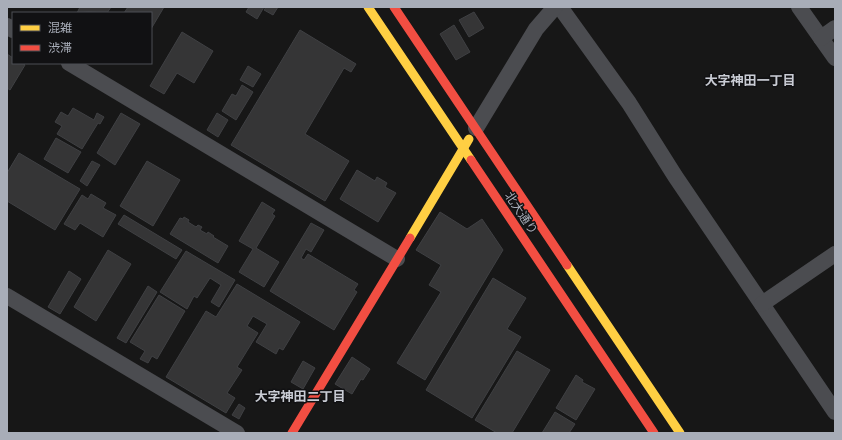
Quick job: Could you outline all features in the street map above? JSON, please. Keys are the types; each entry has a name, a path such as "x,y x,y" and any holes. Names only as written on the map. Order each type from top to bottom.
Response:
{"street":[{"name":"北大通り","path":"368,7 654,433"},
{"path":"394,7 680,433"},
{"path":"292,433 536,29 555,7"},
{"path":"560,7 629,103 675,176 835,412"},
{"path":"800,7 835,58"},
{"path":"821,38 835,28"},
{"path":"71,64 397,259"},
{"path":"762,304 835,254"},
{"path":"7,296 237,433"}],"building":[{"path":"80,7 111,7 108,12 78,12"},
{"path":"128,7 164,7 152,27 152,12 125,12"},
{"path":"249,7 264,7 257,19 246,12"},
{"path":"266,7 278,7 273,15 264,10"},
{"path":"474,12 484,28 469,37 459,20"},
{"path":"454,25 470,52 456,60 440,34"},
{"path":"300,30 356,64 351,72 344,68 305,134 349,161 325,201 231,145"},
{"path":"182,32 213,51 194,83 177,73 164,94 150,86"},
{"path":"7,54 12,57 12,64 25,65 10,90 7,88"},
{"path":"248,66 261,74 253,87 240,80"},
{"path":"242,85 253,92 236,120 222,111 232,94 236,96"},
{"path":"73,108 94,120 97,113 104,117 100,124 98,123 82,149 57,134 62,126 55,122 61,112 68,116"},
{"path":"121,113 140,124 115,165 97,153"},
{"path":"217,113 228,120 218,137 207,130"},
{"path":"56,138 81,152 68,173 44,159"},
{"path":"19,153 80,189 55,230 7,201 7,173"},
{"path":"92,161 100,165 87,186 80,181"},
{"path":"147,161 180,180 153,226 120,206"},
{"path":"357,170 375,181 377,177 387,183 385,187 396,193 378,222 340,199"},
{"path":"91,194 106,203 103,208 116,215 103,237 80,223 75,230 64,224 82,195 88,199"},
{"path":"262,202 275,210 272,214 275,216 256,248 279,262 264,287 239,272 253,249 239,241"},
{"path":"440,212 467,229 482,219 503,250 425,380 397,363 441,292 429,285 441,265 416,250"},
{"path":"124,215 182,250 176,259 118,224"},
{"path":"184,217 189,220 188,222 196,227 198,225 202,227 200,230 207,234 208,232 214,236 213,237 228,246 218,263 170,234 180,218 183,219"},
{"path":"311,223 324,230 311,252 306,249 301,258 304,260 308,254 358,284 354,290 357,292 334,330 270,291"},
{"path":"108,250 131,264 96,321 74,307"},
{"path":"186,251 235,280 219,307 211,302 221,285 210,278 197,298 194,296 187,309 160,292"},
{"path":"69,271 81,279 60,314 48,307"},
{"path":"493,278 526,298 507,329 521,337 472,418 426,390"},
{"path":"237,284 300,322 283,350 279,348 276,354 256,342 267,324 253,316 247,326 258,333 237,367 242,370 227,393 235,398 226,413 166,377 206,311 216,317"},
{"path":"148,286 157,292 126,343 117,338"},
{"path":"159,295 185,311 157,359 152,356 148,363 140,359 145,351 130,342"},
{"path":"517,351 550,370 512,433 497,433 475,420"},
{"path":"352,357 370,369 363,380 361,379 352,394 335,384"},
{"path":"303,361 315,368 303,389 291,382"},
{"path":"576,375 583,380 582,382 595,389 576,420 556,408"},
{"path":"239,404 245,408 239,419 232,415"},
{"path":"555,412 575,424 569,433 542,433"}],"traffic: slow":[{"path":"368,7 471,160"},
{"path":"410,238 469,139"},
{"path":"567,265 680,433"}],"traffic: jam":[{"path":"394,7 567,265"},
{"path":"471,160 654,433"},
{"path":"292,433 410,238"}],"district":[{"name":"大字神田一丁目","path":"750,80"},
{"name":"大字神田二丁目","path":"300,396"}]}
